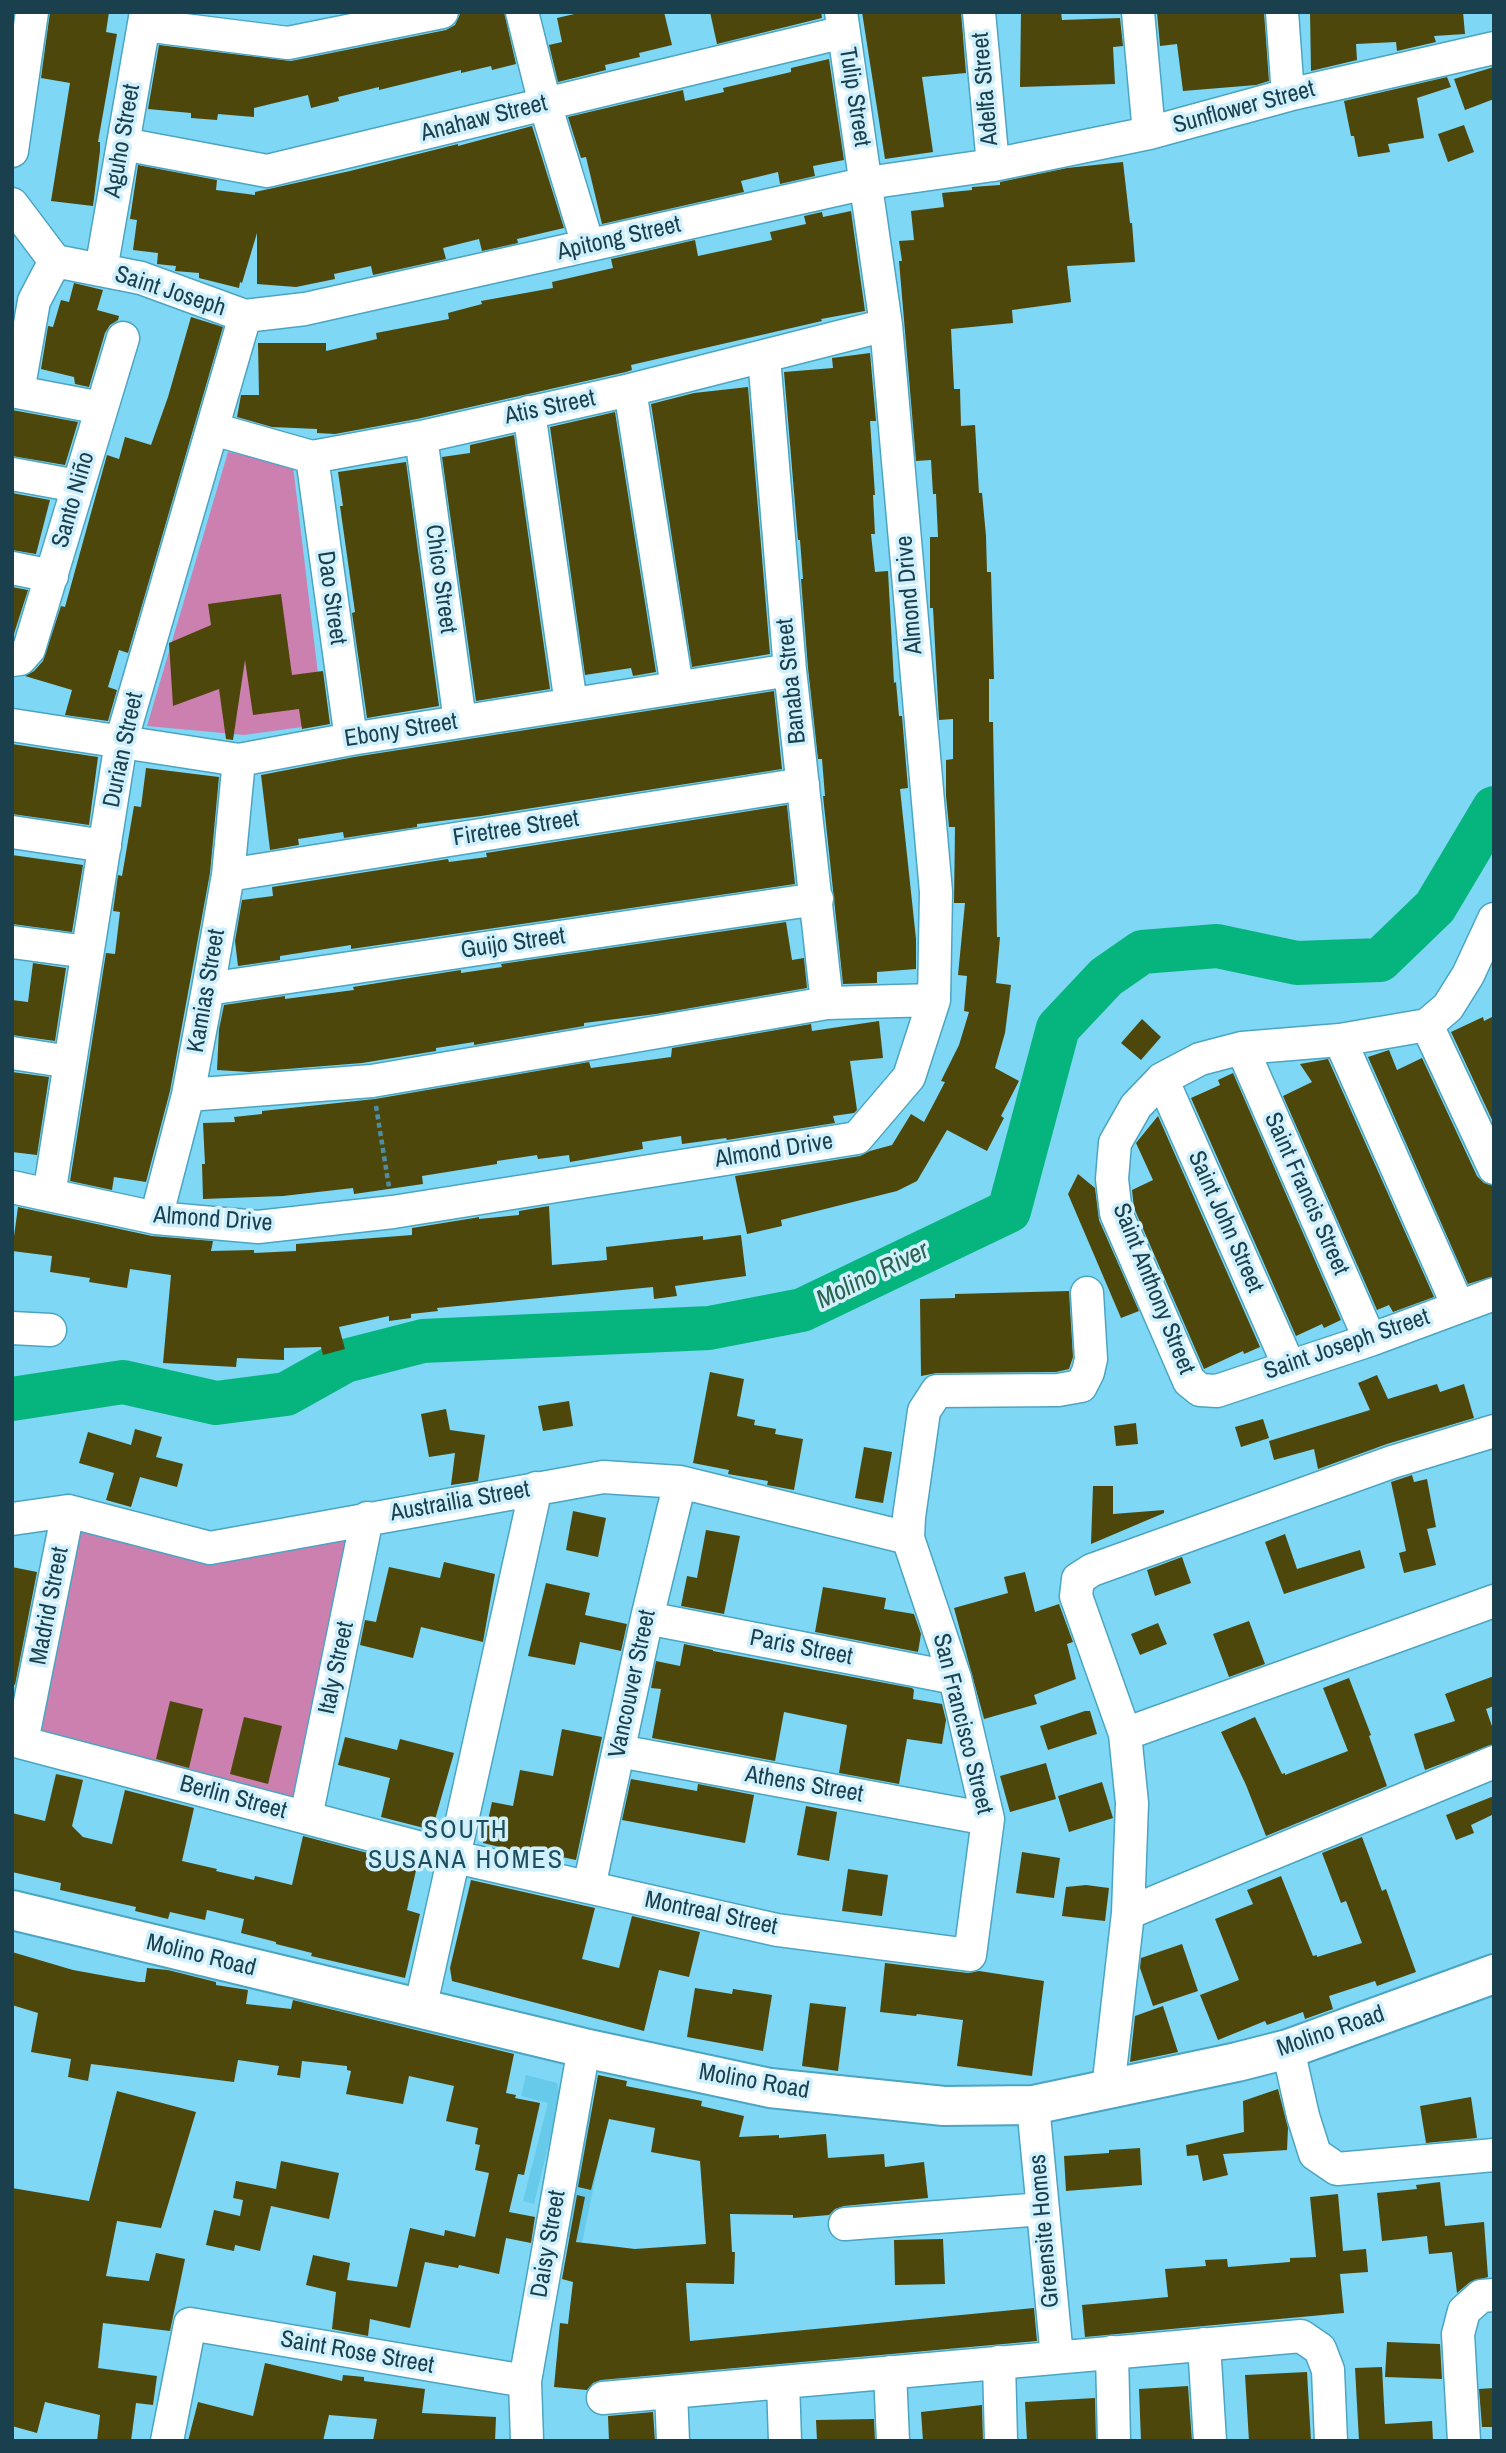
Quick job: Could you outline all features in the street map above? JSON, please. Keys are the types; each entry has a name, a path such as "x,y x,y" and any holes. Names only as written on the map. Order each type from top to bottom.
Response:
{"main road":[{"name":"Molino Road","path":"12,1910 584,2049 770,2088 944,2106 1033,2105 1288,2049 1494,1973"}],"street":[{"path":"145,19 288,43 442,12"},
{"path":"522,12 545,104 588,245"},
{"name":"Adelfa Street","path":"979,12 993,165"},
{"path":"1138,12 1149,133"},
{"path":"1282,12 1288,95"},
{"name":"Aguho Street","path":"101,270 145,19"},
{"name":"Anahaw Street","path":"122,144 267,171 545,104 842,22"},
{"name":"Tulip Street","path":"842,22 867,183"},
{"path":"12,151 24,25"},
{"name":"Sunflower Street","path":"993,165 1149,133 1288,95 1494,48"},
{"name":"Apitong Street","path":"245,316 305,309 867,183 993,165"},
{"name":"Almond Drive","path":"12,1187 156,1218 258,1227 393,1212 857,1138 909,1077 934,1000 936,892 886,325 867,183"},
{"path":"12,204 55,261 23,299 15,391 101,408"},
{"name":"Saint Joseph","path":"55,261 141,278 245,316"},
{"name":"Durian Street","path":"50,1195 121,743 245,316"},
{"name":"Atis Street","path":"213,429 312,457 421,437 629,390 886,325"},
{"name":"Santo Niño","path":"16,659 29,649 123,338"},
{"name":"Banaba Street","path":"764,357 790,670 827,1003"},
{"path":"629,390 677,687"},
{"path":"529,412 570,704"},
{"name":"Chico Street","path":"421,437 460,721"},
{"name":"Dao Street","path":"312,457 351,738"},
{"path":"12,474 77,486"},
{"path":"12,568 52,576"},
{"name":"Ebony Street","path":"12,726 239,760 351,738 790,670"},
{"name":"Kamias Street","path":"156,1218 188,1095 208,989 228,875 239,760"},
{"name":"Firetree Street","path":"228,875 803,784"},
{"path":"12,832 104,846"},
{"name":"Guijo Street","path":"208,989 817,899"},
{"path":"1162,1079 1200,1059 1242,1048 1340,1040 1427,1025 1448,1007 1492,928"},
{"path":"12,942 88,952"},
{"path":"188,1095 372,1081 827,1003 934,1000"},
{"path":"1427,1025 1494,1168"},
{"path":"1340,1040 1458,1306"},
{"name":"Saint Francis Street","path":"1242,1048 1370,1340"},
{"path":"12,1053 71,1062"},
{"name":"Saint Anthony Street","path":"1162,1079 1136,1106 1115,1143 1112,1179 1116,1213 1189,1381 1200,1390"},
{"name":"Saint John Street","path":"1162,1079 1289,1366"},
{"path":"908,1538 924,1410 937,1391 1058,1390 1081,1385 1091,1359 1087,1293"},
{"name":"Saint Joseph Street","path":"1200,1390 1217,1391 1370,1340 1494,1294"},
{"path":"12,1328 50,1330"},
{"path":"1108,2089 1128,1913 1132,1803 1125,1734 1076,1596 1078,1579 1092,1570 1379,1466 1494,1431"},
{"name":"Austrailia Street","path":"12,1519 68,1511 210,1548 603,1477 680,1482 908,1538"},
{"name":"Vancouver Street","path":"589,1887 647,1618 680,1482"},
{"path":"420,2009 536,1488"},
{"name":"Madrid Street","path":"17,1741 68,1511"},
{"name":"Italy Street","path":"306,1817 367,1518"},
{"name":"San Francisco Street","path":"908,1538 955,1678 988,1819 970,1955"},
{"path":"1125,1734 1494,1601"},
{"name":"Paris Street","path":"647,1618 955,1678"},
{"name":"Berlin Street","path":"17,1741 454,1857"},
{"name":"Athens Street","path":"619,1751 988,1819"},
{"path":"1128,1913 1494,1762"},
{"name":"Montreal Street","path":"454,1857 777,1930 970,1955"},
{"name":"Daisy Street","path":"527,2441 525,2381 584,2049"},
{"path":"1288,2049 1303,2116 1315,2154 1337,2169 1494,2155"},
{"name":"Greensite Homes","path":"1033,2105 1056,2357"},
{"path":"845,2224 1043,2209"},
{"path":"1464,2441 1458,2334 1464,2311 1481,2296 1494,2295"},
{"name":"Saint Rose Street","path":"167,2441 190,2324 525,2381"},
{"path":"603,2398 1301,2336 1320,2349 1328,2370 1331,2441"},
{"path":"1204,2344 1210,2441"},
{"path":"1112,2352 1114,2441"},
{"path":"999,2362 1001,2441"},
{"path":"890,2372 893,2441"},
{"path":"783,2382 785,2441"},
{"path":"671,2392 673,2441"}],"path":[{"path":"372,1081 393,1212"}],"shaded area":[{"path":"228,452 293,466 324,724 244,735 147,726"},
{"path":"75,1526 209,1558 359,1536 300,1799 32,1737"},
{"path":"526,2075 557,2083 560,2099 534,2204 523,2201 548,2103 521,2096"},
{"path":"607,2095 608,2117 582,2243 564,2235 590,2112"}],"building":[{"path":"50,12 109,12 106,32 117,34 98,142 100,151 93,206 51,201 70,83 41,78"},
{"path":"504,12 516,64 492,70 491,66 461,73 461,70 379,90 379,87 338,97 339,101 311,108 308,95 254,108 254,117 218,114 217,120 191,118 191,113 148,109 159,45 291,61 446,30 455,25 460,14"},
{"path":"583,12 664,12 672,45 639,53 640,57 605,65 606,70 558,82 549,45 562,42 557,18"},
{"path":"710,12 821,12 822,18 717,44"},
{"path":"862,12 961,12 966,73 922,77 933,152 885,159"},
{"path":"1021,12 1061,12 1062,20 1120,18 1123,46 1113,47 1115,84 1020,87"},
{"path":"1157,12 1264,12 1269,81 1256,85 1183,91 1177,44 1160,46"},
{"path":"1310,12 1463,12 1465,34 1434,36 1436,42 1397,51 1396,42 1356,44 1357,60 1311,71"},
{"path":"829,59 844,160 813,166 815,176 780,184 778,172 741,181 744,192 602,224 586,157 581,158 568,117 683,90 685,101 724,92 723,88 791,72 791,68"},
{"path":"1494,67 1494,99 1465,110 1454,79"},
{"path":"1447,77 1451,87 1417,98 1424,138 1388,144 1390,152 1358,157 1344,101"},
{"path":"1464,125 1474,152 1448,162 1438,134"},
{"path":"532,126 564,228 517,239 518,243 482,251 479,239 443,248 446,259 373,275 371,266 334,274 335,279 296,287 257,284 257,233 239,288 199,278 199,273 175,271 176,266 157,264 158,253 133,250 137,220 130,219 138,165 217,180 216,190 255,195 255,192 458,146"},
{"path":"1123,162 1135,262 1067,266 1071,302 1012,310 1013,323 951,329 954,389 960,389 961,426 975,425 987,572 991,572 994,679 989,679 989,722 993,722 997,937 1000,937 996,983 1011,985 1005,1033 995,1068 1019,1081 987,1151 947,1130 917,1181 897,1191 781,1220 782,1226 747,1234 735,1176 860,1156 892,1145 911,1114 924,1122 945,1082 941,1081 959,1045 969,1012 964,1011 967,976 958,975 965,903 954,903 955,827 949,827 946,796 946,760 953,759 953,719 939,720 933,608 930,608 930,537 938,537 936,494 933,494 931,460 916,461 899,241 914,240 911,211 944,207 942,193 1000,185 1000,182 1067,168"},
{"path":"851,211 865,311 631,365 632,370 626,372 417,419 335,434 317,433 317,429 272,427 237,417 241,395 259,395 258,343 326,343 326,351 377,339 376,333 449,319 448,313 482,304 481,301 553,288 552,282 613,268 611,259 695,240 698,256 772,240 770,232 806,224 804,216 822,212 823,217"},
{"path":"74,283 103,290 97,310 119,316 105,333 89,387 75,384 74,377 41,369 48,326 53,327 61,300 69,302"},
{"path":"191,317 223,327 128,653 119,650 108,687 117,690 108,721 65,715 72,690 25,676 43,661 61,606 65,607 107,455 119,459 125,437 151,445"},
{"path":"870,353 876,421 870,421 875,495 875,534 871,534 875,572 888,571 894,683 896,682 899,716 902,716 908,788 900,789 916,939 916,969 877,972 877,983 843,984 823,796 822,759 818,759 808,668 800,540 784,372 833,368 832,358"},
{"path":"748,387 770,654 692,667 651,404 694,393"},
{"path":"12,410 78,422 65,465 12,456"},
{"path":"615,412 656,672 633,676 631,668 585,675 550,427"},
{"path":"514,435 550,689 476,701 442,457 470,453 470,445"},
{"path":"406,462 439,706 367,718 352,613 355,612 340,506 343,506 338,472"},
{"path":"12,493 50,500 36,554 12,550"},
{"path":"12,587 28,590 12,640"},
{"path":"281,594 292,675 323,671 330,724 302,729 299,709 253,715 245,660 233,740 226,739 219,689 173,706 169,643 211,625 208,604"},
{"path":"774,691 782,769 417,824 417,827 344,838 343,832 298,839 299,845 270,850 261,775 354,757"},
{"path":"12,744 98,757 89,825 12,814"},
{"path":"146,768 219,777 210,873 170,1091 146,1182 114,1177 112,1190 70,1181 106,953 115,954 120,912 113,911 118,875 122,876 134,806 141,807"},
{"path":"787,805 795,884 351,949 351,945 280,956 280,960 238,966 235,941 242,900 273,896 272,887 448,859 449,862 487,857 486,853"},
{"path":"12,855 83,865 72,932 12,924"},
{"path":"786,922 792,960 804,958 807,988 656,1014 584,1023 584,1026 474,1045 474,1042 436,1048 436,1051 362,1063 249,1072 217,1070 219,1029 224,1005 354,990 353,987 390,981 461,970 461,973 502,967 501,964"},
{"path":"33,963 66,968 55,1041 12,1035 12,1000 28,1002"},
{"path":"1494,1016 1494,1124 1451,1032 1483,1017 1484,1021"},
{"path":"1142,1019 1161,1037 1141,1060 1121,1043"},
{"path":"879,1021 883,1058 850,1061 857,1110 854,1113 833,1116 835,1123 727,1140 682,1144 681,1136 642,1142 643,1149 570,1162 569,1155 538,1159 537,1155 422,1176 423,1184 354,1194 353,1188 283,1196 203,1199 203,1123 235,1122 234,1117 262,1114 262,1111 375,1099 589,1062 591,1068 671,1057 672,1048 811,1024 812,1031"},
{"path":"1389,1050 1397,1070 1422,1058 1477,1176 1484,1183 1494,1186 1494,1276 1468,1284 1368,1057"},
{"path":"1328,1059 1434,1297 1393,1312 1389,1305 1377,1310 1283,1096 1312,1082 1300,1064"},
{"path":"12,1072 49,1077 37,1155 12,1152"},
{"path":"1233,1073 1341,1320 1324,1328 1322,1324 1296,1336 1191,1098 1220,1085 1218,1080"},
{"path":"1158,1116 1260,1347 1244,1354 1243,1351 1204,1369 1134,1208 1132,1190 1153,1180 1136,1143"},
{"path":"1078,1174 1095,1188 1099,1220 1139,1311 1121,1318 1068,1194"},
{"path":"549,1206 552,1265 607,1260 606,1247 703,1236 703,1240 741,1235 746,1276 675,1286 677,1296 654,1299 653,1287 437,1308 438,1311 411,1314 411,1318 389,1321 389,1316 339,1327 345,1349 323,1355 321,1347 284,1348 284,1360 237,1358 236,1367 163,1363 171,1275 130,1269 127,1288 89,1282 90,1278 50,1272 52,1256 12,1251 18,1207 152,1236 213,1241 211,1251 254,1250 254,1253 296,1251 296,1244 412,1235 412,1228 479,1217 519,1215 519,1211"},
{"path":"1069,1291 1073,1357 1069,1369 1056,1372 937,1373 921,1376 920,1299 955,1298 955,1294"},
{"path":"710,1372 744,1379 737,1416 755,1420 754,1425 776,1429 775,1434 803,1439 794,1490 767,1485 768,1481 728,1474 729,1470 693,1463"},
{"path":"1377,1375 1388,1399 1437,1384 1440,1392 1464,1384 1474,1418 1387,1444 1318,1469 1314,1449 1274,1460 1269,1441 1370,1410 1358,1383"},
{"path":"569,1401 573,1426 543,1431 538,1406"},
{"path":"446,1409 450,1430 485,1435 478,1481 451,1485 455,1453 429,1457 421,1414"},
{"path":"1263,1419 1269,1438 1241,1447 1235,1427"},
{"path":"1136,1423 1138,1444 1116,1446 1114,1426"},
{"path":"135,1429 162,1437 156,1457 183,1464 177,1487 140,1477 131,1507 106,1500 114,1473 79,1463 88,1432 131,1445"},
{"path":"864,1447 892,1452 883,1503 855,1498"},
{"path":"1412,1475 1414,1482 1427,1479 1436,1527 1427,1529 1436,1565 1404,1573 1399,1553 1406,1551 1391,1482"},
{"path":"1093,1486 1113,1486 1113,1514 1164,1510 1164,1513 1091,1544"},
{"path":"573,1511 606,1518 598,1557 566,1550"},
{"path":"706,1530 740,1536 724,1614 681,1606 687,1576 697,1578"},
{"path":"1285,1534 1297,1569 1360,1550 1365,1568 1284,1594 1265,1542"},
{"path":"1182,1557 1191,1583 1155,1596 1147,1570"},
{"path":"444,1562 495,1574 483,1642 421,1627 413,1658 360,1645 365,1620 376,1622 389,1567 440,1578"},
{"path":"12,1567 37,1572 15,1685 12,1684"},
{"path":"1025,1572 1035,1612 1059,1604 1073,1642 1067,1644 1076,1679 1034,1695 1037,1704 984,1719 954,1608 1008,1593 1004,1577"},
{"path":"546,1583 590,1593 585,1615 627,1624 621,1651 580,1642 575,1665 528,1656"},
{"path":"823,1587 886,1598 884,1609 914,1614 921,1634 918,1652 815,1632"},
{"path":"1249,1621 1265,1664 1229,1677 1213,1634"},
{"path":"1158,1623 1167,1644 1140,1655 1131,1634"},
{"path":"684,1644 912,1688 913,1699 942,1704 946,1720 942,1744 907,1739 899,1784 839,1773 847,1725 784,1712 775,1761 652,1738 661,1689 651,1688 656,1661 680,1666"},
{"path":"1494,1676 1494,1706 1486,1709 1494,1732 1494,1744 1425,1770 1414,1734 1455,1721 1445,1694"},
{"path":"1349,1678 1387,1786 1266,1836 1221,1732 1255,1717 1282,1774 1285,1775 1348,1751 1323,1688"},
{"path":"170,1701 203,1709 189,1768 156,1759"},
{"path":"1090,1711 1097,1734 1048,1750 1040,1726"},
{"path":"244,1717 282,1726 268,1784 230,1774"},
{"path":"562,1729 602,1737 576,1860 529,1850 529,1854 483,1843 492,1802 513,1806 520,1770 553,1776"},
{"path":"345,1737 397,1750 400,1739 454,1753 432,1830 381,1817 390,1778 338,1765"},
{"path":"1046,1763 1056,1799 1010,1812 1000,1776"},
{"path":"56,1774 83,1780 72,1826 83,1837 112,1844 125,1790 194,1808 182,1861 217,1869 216,1871 254,1880 255,1876 292,1885 303,1836 417,1866 407,1910 420,1914 405,1978 311,1956 312,1953 241,1933 244,1919 207,1910 205,1920 170,1912 168,1919 135,1911 136,1907 60,1890 61,1883 12,1872 12,1813 45,1821"},
{"path":"631,1779 697,1791 698,1784 754,1795 745,1843 622,1820"},
{"path":"1102,1782 1113,1818 1069,1832 1058,1796"},
{"path":"1494,1796 1494,1814 1471,1825 1474,1833 1456,1840 1446,1815"},
{"path":"806,1806 837,1812 829,1861 797,1855"},
{"path":"1362,1837 1382,1891 1386,1889 1416,1972 1377,1986 1375,1981 1329,1996 1333,2009 1305,2019 1303,2012 1267,2025 1265,2021 1218,2040 1200,1995 1239,1980 1215,1919 1253,1904 1247,1890 1281,1876 1313,1956 1362,1943 1346,1901 1341,1903 1322,1853"},
{"path":"1022,1852 1060,1858 1054,1898 1016,1893"},
{"path":"848,1869 888,1875 882,1916 842,1911"},
{"path":"471,1880 595,1908 582,1959 619,1968 632,1916 700,1932 689,1977 659,1970 644,2031 452,1981 450,1968"},
{"path":"1086,1885 1109,1888 1105,1921 1062,1916 1066,1887"},
{"path":"1182,1944 1198,1991 1153,2006 1140,1968 1141,1958"},
{"path":"12,1952 73,1970 139,1982 145,1982 147,1968 168,1970 216,1982 216,1985 248,1990 246,2004 291,2009 293,2000 514,2054 506,2093 516,2095 515,2098 540,2103 524,2175 518,2174 509,2212 535,2217 531,2243 506,2238 499,2274 459,2265 458,2268 425,2262 410,2328 370,2319 368,2336 332,2329 336,2292 306,2285 313,2255 350,2263 347,2280 397,2287 410,2228 444,2236 445,2230 475,2237 489,2173 475,2170 480,2145 475,2144 478,2128 446,2121 454,2086 409,2076 403,2104 346,2094 351,2071 347,2070 347,2066 302,2061 300,2078 277,2075 279,2066 238,2060 234,2082 91,2064 88,2081 68,2077 71,2059 31,2052 38,2013 12,2005"},
{"path":"885,1963 968,1973 979,1971 1044,1981 1032,2076 957,2066 963,2020 880,2012"},
{"path":"695,1988 732,1994 733,1989 772,1995 763,2051 687,2037"},
{"path":"810,2003 846,2007 838,2071 802,2066"},
{"path":"1163,2006 1178,2052 1130,2062 1135,2016"},
{"path":"598,2075 627,2081 626,2086 702,2101 701,2106 744,2116 739,2137 779,2135 779,2138 826,2134 828,2158 884,2154 885,2167 924,2162 928,2198 844,2206 829,2215 793,2218 793,2215 730,2214 732,2252 735,2252 734,2284 686,2283 690,2341 1034,2308 1037,2341 601,2380 593,2383 587,2390 554,2387 560,2323 568,2324 573,2282 562,2279 577,2195 585,2197 576,2242 635,2249 706,2244 700,2161 651,2152 655,2128 609,2119 591,2190 578,2187"},
{"path":"1278,2089 1288,2128 1287,2150 1223,2154 1228,2175 1203,2181 1198,2155 1187,2156 1186,2145 1244,2132 1243,2101"},
{"path":"117,2091 196,2112 161,2228 117,2221 106,2276 149,2281 156,2253 185,2259 170,2331 103,2323 98,2368 157,2376 153,2405 136,2403 131,2441 97,2441 100,2415 45,2402 37,2433 12,2426 12,2188 89,2201"},
{"path":"1471,2097 1477,2138 1426,2143 1420,2106"},
{"path":"1140,2148 1142,2185 1066,2191 1064,2156"},
{"path":"281,2161 339,2173 329,2219 271,2206 260,2251 235,2245 234,2251 206,2245 214,2210 240,2216 243,2200 233,2198 236,2181 276,2189"},
{"path":"1440,2182 1445,2226 1484,2222 1488,2277 1470,2282 1457,2293 1452,2252 1429,2254 1427,2236 1382,2241 1377,2193 1417,2189 1416,2185"},
{"path":"1338,2194 1343,2251 1366,2249 1368,2272 1340,2274 1344,2313 1085,2337 1082,2305 1168,2297 1165,2269 1206,2266 1205,2260 1227,2259 1228,2267 1316,2257 1310,2197"},
{"path":"943,2239 945,2284 895,2285 894,2240"},
{"path":"1387,2342 1440,2344 1442,2379 1385,2377"},
{"path":"265,2363 342,2381 343,2375 364,2377 364,2381 425,2389 422,2413 496,2417 495,2441 373,2441 377,2419 329,2415 323,2441 188,2441 198,2402 253,2416"},
{"path":"1382,2367 1385,2424 1432,2421 1433,2441 1359,2441 1355,2368"},
{"path":"1307,2372 1311,2441 1249,2441 1245,2375"},
{"path":"1188,2386 1192,2441 1141,2441 1139,2389"},
{"path":"1494,2388 1494,2427 1482,2427 1479,2389"},
{"path":"1095,2398 1096,2441 1027,2441 1025,2402"},
{"path":"982,2405 983,2441 923,2441 921,2412"},
{"path":"653,2412 655,2441 609,2441 608,2416"},
{"path":"874,2419 875,2441 817,2441 816,2420"}],"waterway":[{"name":"Molino River","path":"12,1399 123,1382 216,1403 286,1394 345,1361 423,1341 709,1328 802,1310 1009,1211 1058,1028 1106,977 1142,952 1217,946 1297,963 1380,960 1435,907 1494,808"}],"district":[{"name":"SOUTH SUSANA HOMES","path":"466,1846"}]}
